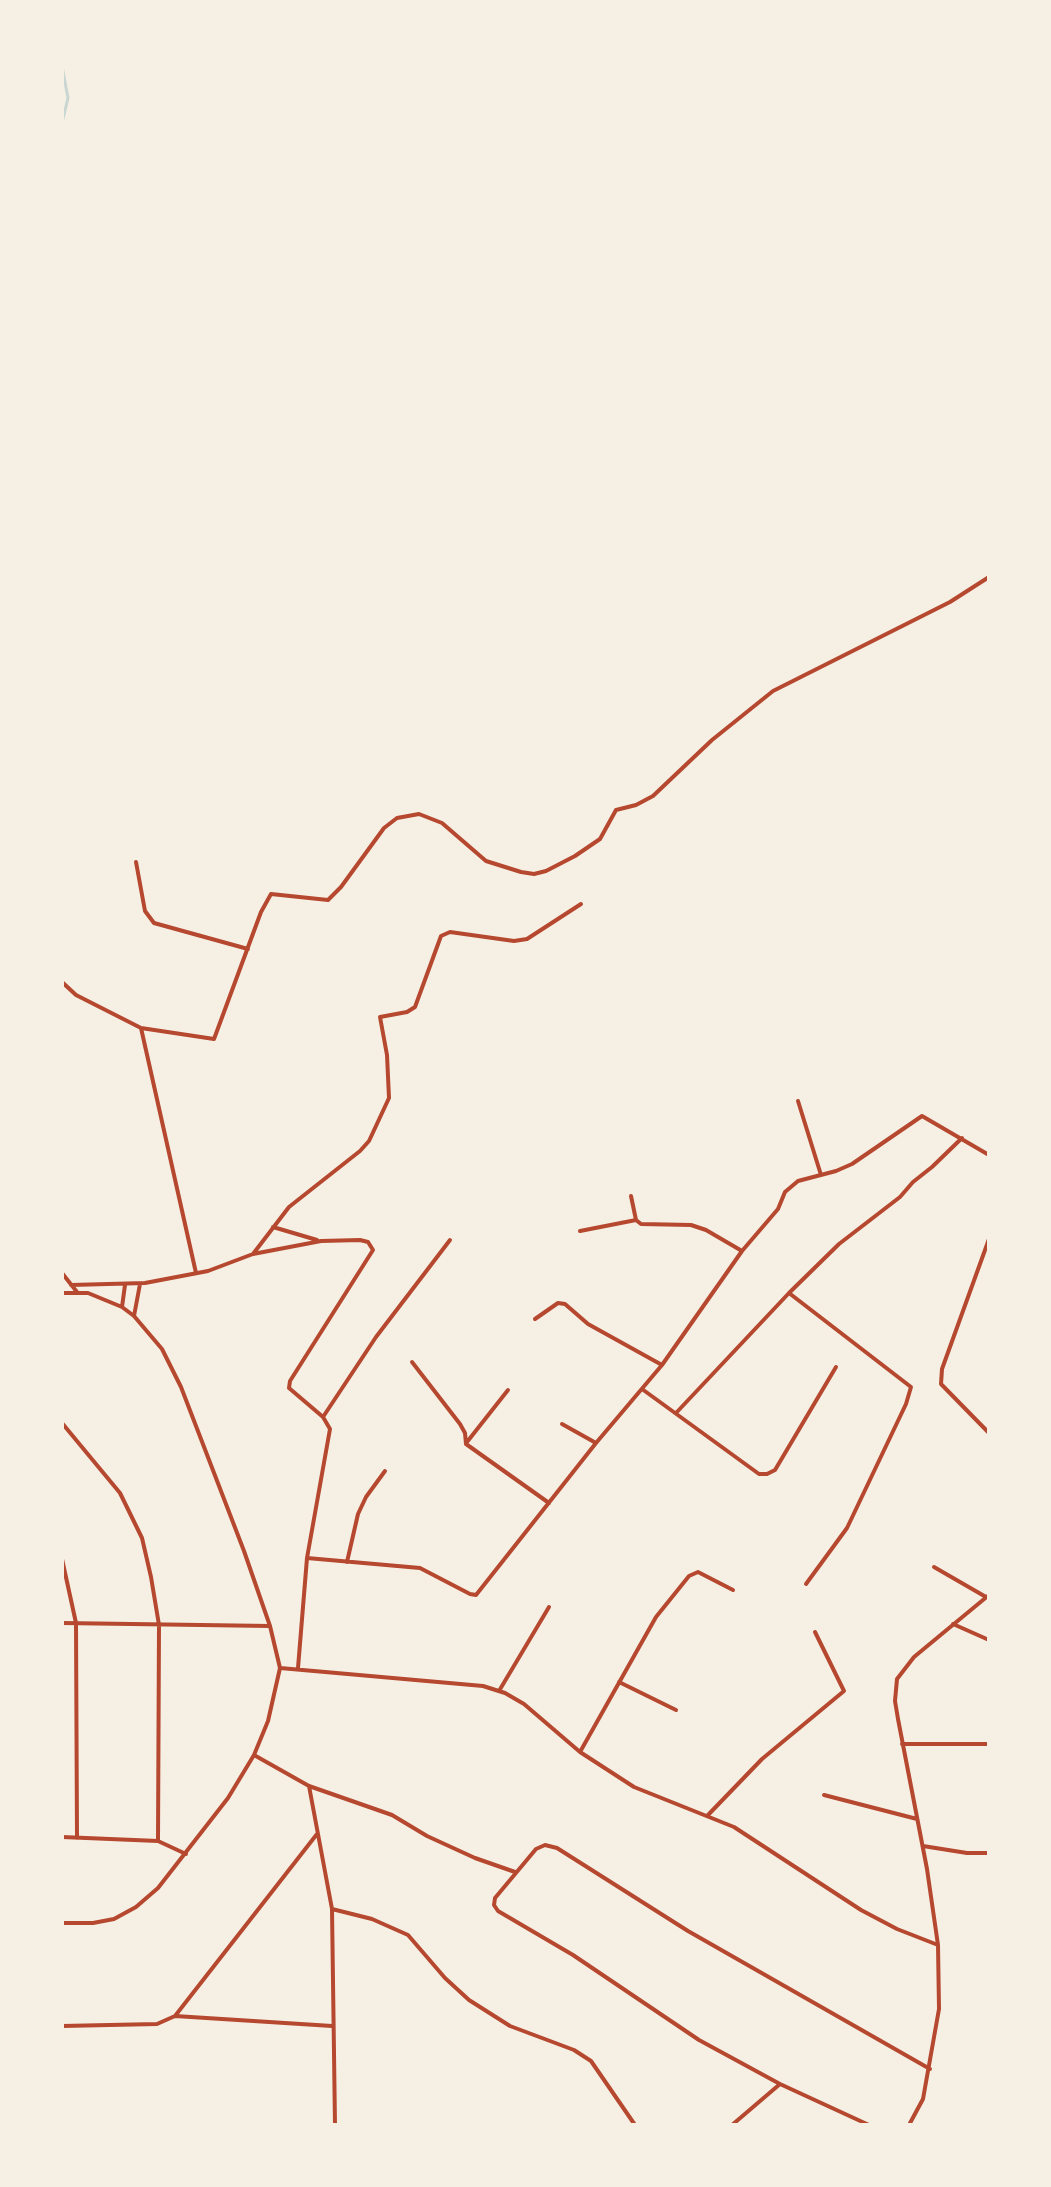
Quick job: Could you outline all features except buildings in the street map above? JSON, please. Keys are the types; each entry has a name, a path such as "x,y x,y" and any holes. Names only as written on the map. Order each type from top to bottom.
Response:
{"street":[{"path":"62,982 76,995 141,1028 214,1039 271,894 328,900 384,828 407,815 430,816 494,865 534,874 546,871 600,839 616,810 636,805 653,796 712,740 773,691 950,602 989,577"},
{"path":"136,862 145,911 154,923 248,949"},
{"path":"253,1254 289,1207 369,1141 389,1098 387,1055 380,1017 407,1012 415,1007 441,936 450,932 514,941 527,939 581,904"},
{"path":"141,1028 196,1273"},
{"path":"798,1101 821,1175"},
{"path":"307,1558 420,1568 476,1595 662,1365 742,1251 778,1209 785,1192 801,1179 852,1164 922,1116 989,1155"},
{"path":"676,1413 839,1244 900,1197 962,1138"},
{"path":"631,1196 636,1220 641,1224 691,1225 742,1251"},
{"path":"580,1231 636,1220"},
{"path":"273,1227 321,1241"},
{"path":"989,1239 942,1369 941,1384 989,1433"},
{"path":"71,1285 140,1284 196,1273 253,1254 321,1241 360,1240 368,1242 373,1250 290,1381 289,1388 323,1417 330,1429 307,1558 298,1668"},
{"path":"323,1417 376,1337 450,1240"},
{"path":"62,1273 77,1292"},
{"path":"134,1316 140,1284"},
{"path":"122,1307 125,1285"},
{"path":"62,1293 88,1293 122,1307 134,1316 162,1349 181,1387 270,1626 280,1668 268,1721 254,1755 228,1798 158,1888 136,1907 114,1919 62,1923"},
{"path":"789,1293 911,1387 906,1404 847,1528 806,1584"},
{"path":"535,1319 558,1303 565,1304 588,1324 662,1365"},
{"path":"412,1362 460,1424 466,1444 549,1503"},
{"path":"642,1389 759,1474 767,1474 775,1470 836,1367"},
{"path":"466,1444 508,1390"},
{"path":"62,1423 120,1493 142,1538 151,1577 159,1625 158,1841"},
{"path":"562,1424 596,1443"},
{"path":"347,1562 358,1514 385,1471"},
{"path":"62,1559 76,1623 77,1838"},
{"path":"909,2125 923,2099 930,2069 939,2009 938,1945 923,1846 895,1701 897,1679 914,1657 988,1596 934,1567"},
{"path":"580,1752 656,1617 689,1576 698,1572 733,1590"},
{"path":"499,1691 549,1607"},
{"path":"62,1623 270,1626"},
{"path":"953,1624 989,1640"},
{"path":"708,1815 762,1759 844,1691 815,1632"},
{"path":"280,1668 483,1686 499,1691 524,1704 580,1752 634,1787 734,1827 861,1910 897,1929 938,1945"},
{"path":"619,1682 676,1710"},
{"path":"902,1744 989,1744"},
{"path":"254,1755 309,1786 392,1815 427,1836 515,1872"},
{"path":"309,1786 332,1909 335,2125"},
{"path":"824,1795 917,1819"},
{"path":"175,2016 317,1834"},
{"path":"62,1837 158,1841 186,1854"},
{"path":"869,2125 780,2084 699,2040 573,1955 498,1911 494,1905 495,1898 536,1849 545,1845 557,1848 688,1931 930,2069"},
{"path":"923,1846 989,1853"},
{"path":"332,1909 372,1919 408,1935 469,2000 510,2026 574,2050 591,2061 635,2125"},
{"path":"62,2026 157,2024 175,2016 332,2026"},
{"path":"732,2125 780,2084"}],"waterway":[{"path":"62,66 68,98 62,123"}]}
